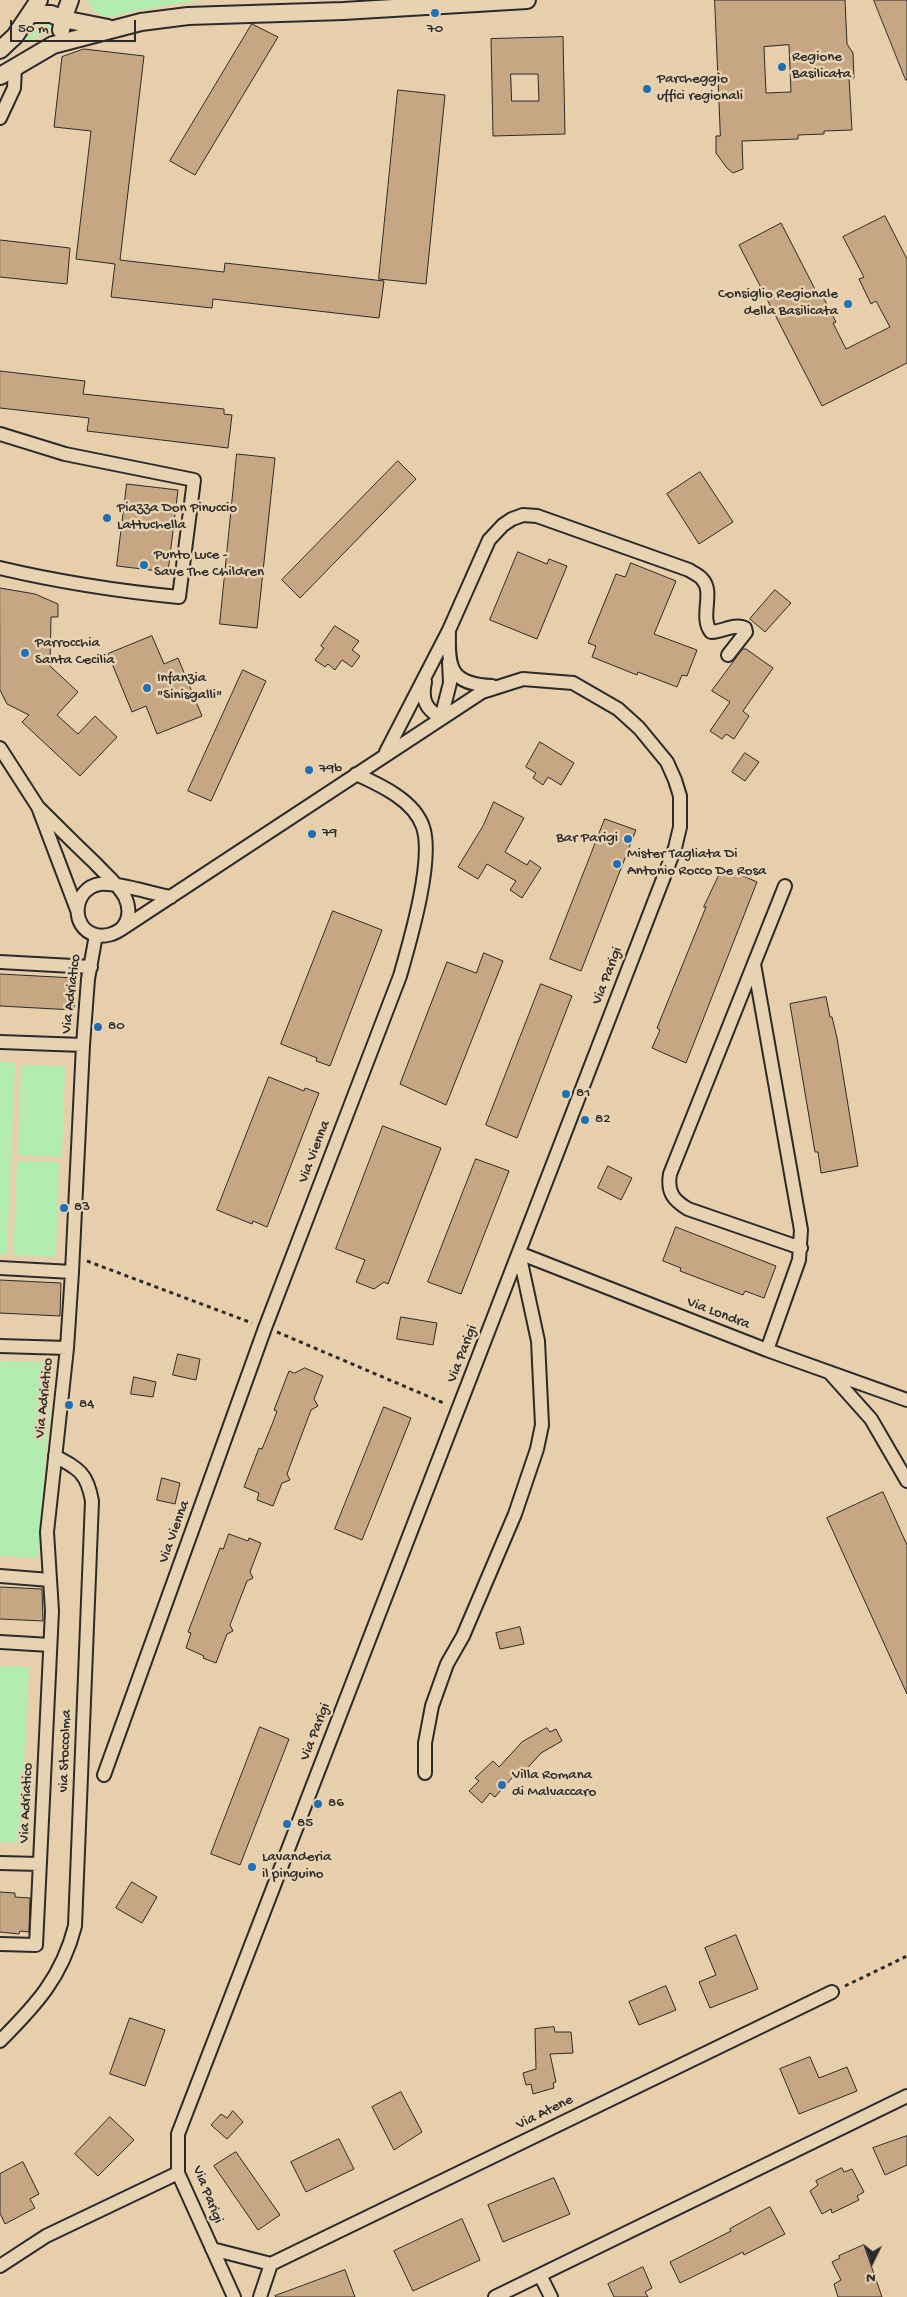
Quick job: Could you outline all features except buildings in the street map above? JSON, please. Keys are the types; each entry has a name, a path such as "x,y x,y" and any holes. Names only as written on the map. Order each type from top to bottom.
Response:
{"street":[{"path":"53,45 72,0"},
{"path":"72,0 80,15 93,26"},
{"path":"328,12 364,0"},
{"path":"421,0 442,6"},
{"path":"0,76 53,45 141,22 188,16 328,12 527,0"},
{"path":"0,50 15,36 35,7 64,19 116,29"},
{"path":"0,82 15,67"},
{"path":"0,118 14,88 15,67"},
{"path":"0,434 65,454 194,480 179,597 102,589 0,568"},
{"path":"385,755 449,630 488,540 503,525 523,515 537,516 689,570 702,578 706,585 706,626 711,632 732,627 742,626 745,628 746,632 728,655"},
{"path":"428,670 424,688 424,701 429,710 441,718 450,683 449,630"},
{"path":"449,662 455,674 464,681 479,686 498,687"},
{"name":"Via Parigi","path":"234,2297 178,2173 178,2134 520,1253 674,848 680,827 680,796 667,762 639,728 618,709 573,683 523,679 482,692 356,774"},
{"name":"Via Adriatico","path":"0,748 38,808 82,926 96,935 108,936 120,930 125,924 129,911 124,895 38,808"},
{"path":"120,930 356,774"},
{"name":"Via Vienna","path":"104,1775 265,1328 400,976 415,921 427,846 423,825 409,806 395,795 356,774"},
{"path":"77,910 84,894 90,888 99,884 171,897"},
{"path":"785,886 670,1174 668,1185 675,1201 688,1209 801,1248"},
{"name":"Via Adriatico","path":"0,1944 36,1945 52,1611 47,1532 67,1348 82,1045 88,979 96,935"},
{"path":"0,962 91,967"},
{"path":"754,964 801,1230 801,1248 794,1278 767,1350"},
{"path":"0,1042 82,1045"},
{"path":"425,1773 425,1743 432,1706 447,1664 463,1636 515,1514 537,1449 542,1425 538,1341 520,1253"},
{"name":"Via Londra","path":"520,1253 767,1350 907,1400"},
{"path":"0,1268 72,1272"},
{"path":"0,1346 67,1348"},
{"path":"827,1370 871,1420 907,1481"},
{"name":"via Stoccolma","path":"0,2041 46,1992 70,1946 74,1926 92,1501 89,1483 79,1469 55,1456"},
{"path":"0,1576 50,1580"},
{"path":"0,1642 50,1644"},
{"path":"0,1863 40,1864"},
{"name":"Via Atene","path":"271,2264 832,1992"},
{"path":"495,2297 907,2096"},
{"path":"0,2266 46,2236 178,2173"},
{"path":"212,2249 271,2264 260,2297"},
{"path":"540,2275 551,2297"}],"path":[{"path":"86,1260 240,1319"},
{"path":"286,1336 436,1402"},
{"path":"832,1992 907,1956"}],"green space":[{"path":"87,0 201,0 139,10 110,17 100,15 94,11"},
{"path":"45,21 51,24 51,31 26,42 25,40"},
{"path":"0,1062 15,1063 7,1254 0,1254"},
{"path":"21,1065 65,1066 62,1157 18,1155"},
{"path":"17,1161 59,1162 56,1257 13,1255"},
{"path":"0,1361 53,1362 38,1558 0,1556"},
{"path":"0,1666 29,1667 20,1843 0,1842"}],"place":[{"name":"70","path":"435,13"},
{"name":"Regione Basilicata","path":"782,67"},
{"name":"Parcheggio uffici regionali","path":"647,89"},
{"name":"Consiglio Regionale della Basilicata","path":"848,304"},
{"name":"Piazza Don Pinuccio Lattuchella","path":"107,518"},
{"name":"Punto Luce - Save The Children","path":"144,565"},
{"name":"Parrocchia Santa Cecilia","path":"25,653"},
{"name":"Infanzia \"Sinisgalli\"","path":"147,688"},
{"name":"79b","path":"309,770"},
{"name":"79","path":"312,834"},
{"name":"Bar Parigi","path":"628,839"},
{"name":"Mister Tagliata Di Antonio Rocco De Rosa","path":"617,864"},
{"name":"80","path":"98,1027"},
{"name":"81","path":"566,1094"},
{"name":"82","path":"585,1120"},
{"name":"83","path":"64,1208"},
{"name":"84","path":"69,1405"},
{"name":"Villa Romana di Malvaccaro","path":"502,1785"},
{"name":"86","path":"318,1804"},
{"name":"85","path":"287,1824"},
{"name":"Lavanderia il pinguino","path":"252,1867"}]}
